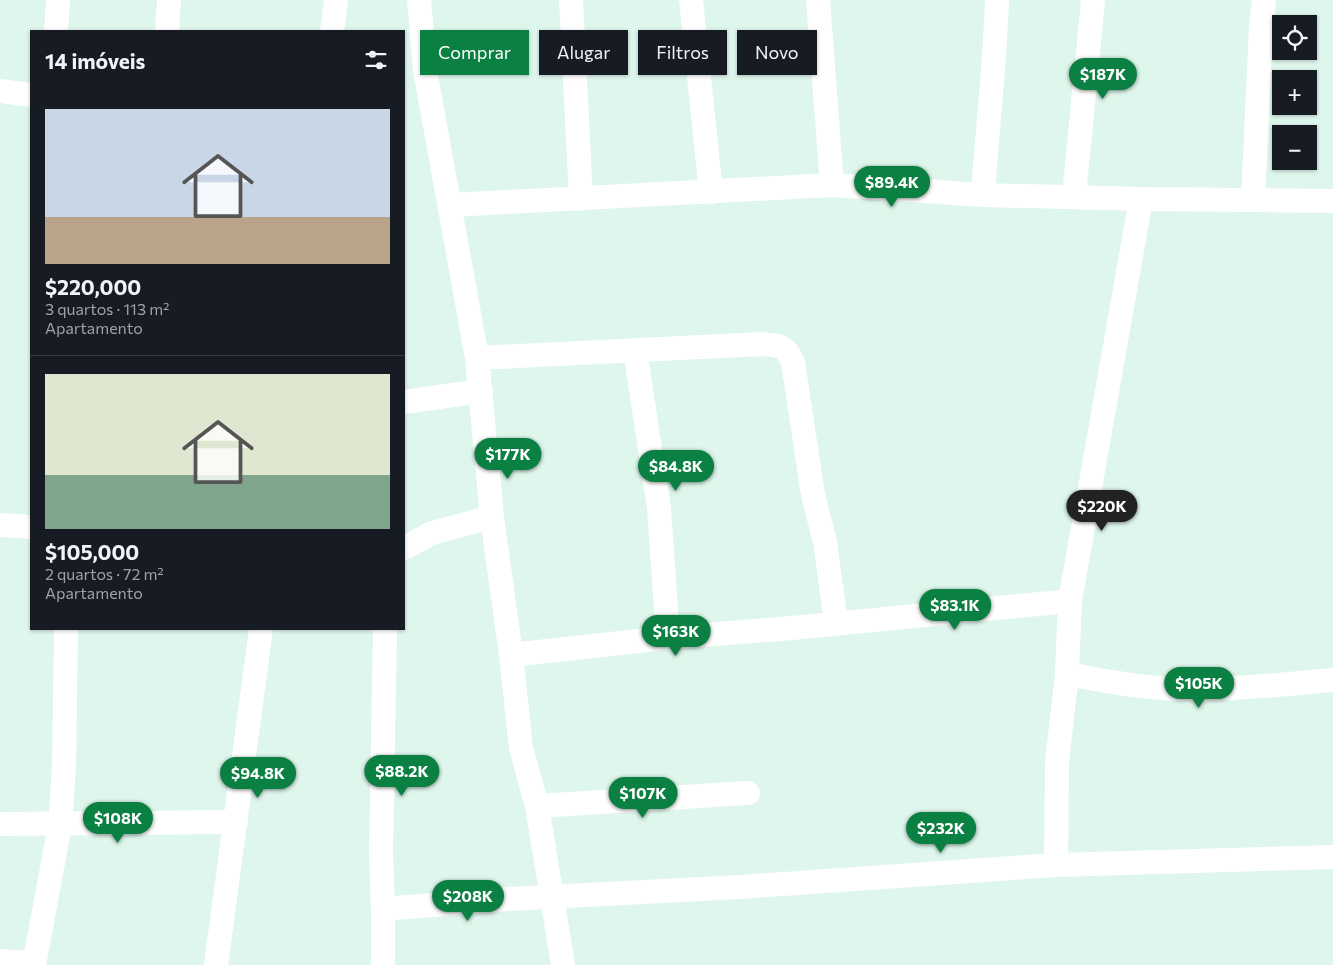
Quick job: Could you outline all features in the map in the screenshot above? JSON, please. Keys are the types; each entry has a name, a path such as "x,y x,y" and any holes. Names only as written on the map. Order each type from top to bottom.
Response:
{"street":[{"path":"56,30 58,0"},
{"path":"167,30 169,0"},
{"path":"332,30 336,0"},
{"path":"419,0 414,71 450,205 478,358 492,517 511,655 521,748 536,806 563,965"},
{"path":"571,0 581,198"},
{"path":"691,0 711,192"},
{"path":"818,0 832,185"},
{"path":"983,195 994,77 997,0"},
{"path":"1074,196 1093,0"},
{"path":"1253,200 1261,26 1264,0"},
{"path":"0,91 30,94"},
{"path":"450,205 832,185 983,195 1333,201"},
{"path":"1056,865 1057,762 1067,674 1070,601 1141,199"},
{"path":"478,358 762,344 773,344 784,348 790,354 793,362 813,495 825,542 836,623"},
{"path":"635,350 659,508 665,594 665,638"},
{"path":"405,402 481,391"},
{"path":"405,547 432,533 492,517"},
{"path":"0,525 30,527"},
{"path":"511,655 665,638 792,628 1070,601"},
{"path":"0,961 34,964 60,825 64,767 66,630"},
{"path":"216,965 261,630"},
{"path":"383,965 381,853 385,630"},
{"path":"1067,674 1144,687 1195,689 1333,680"},
{"path":"536,806 748,793"},
{"path":"0,824 60,825 236,822"},
{"path":"383,909 1056,865 1333,857"}]}
